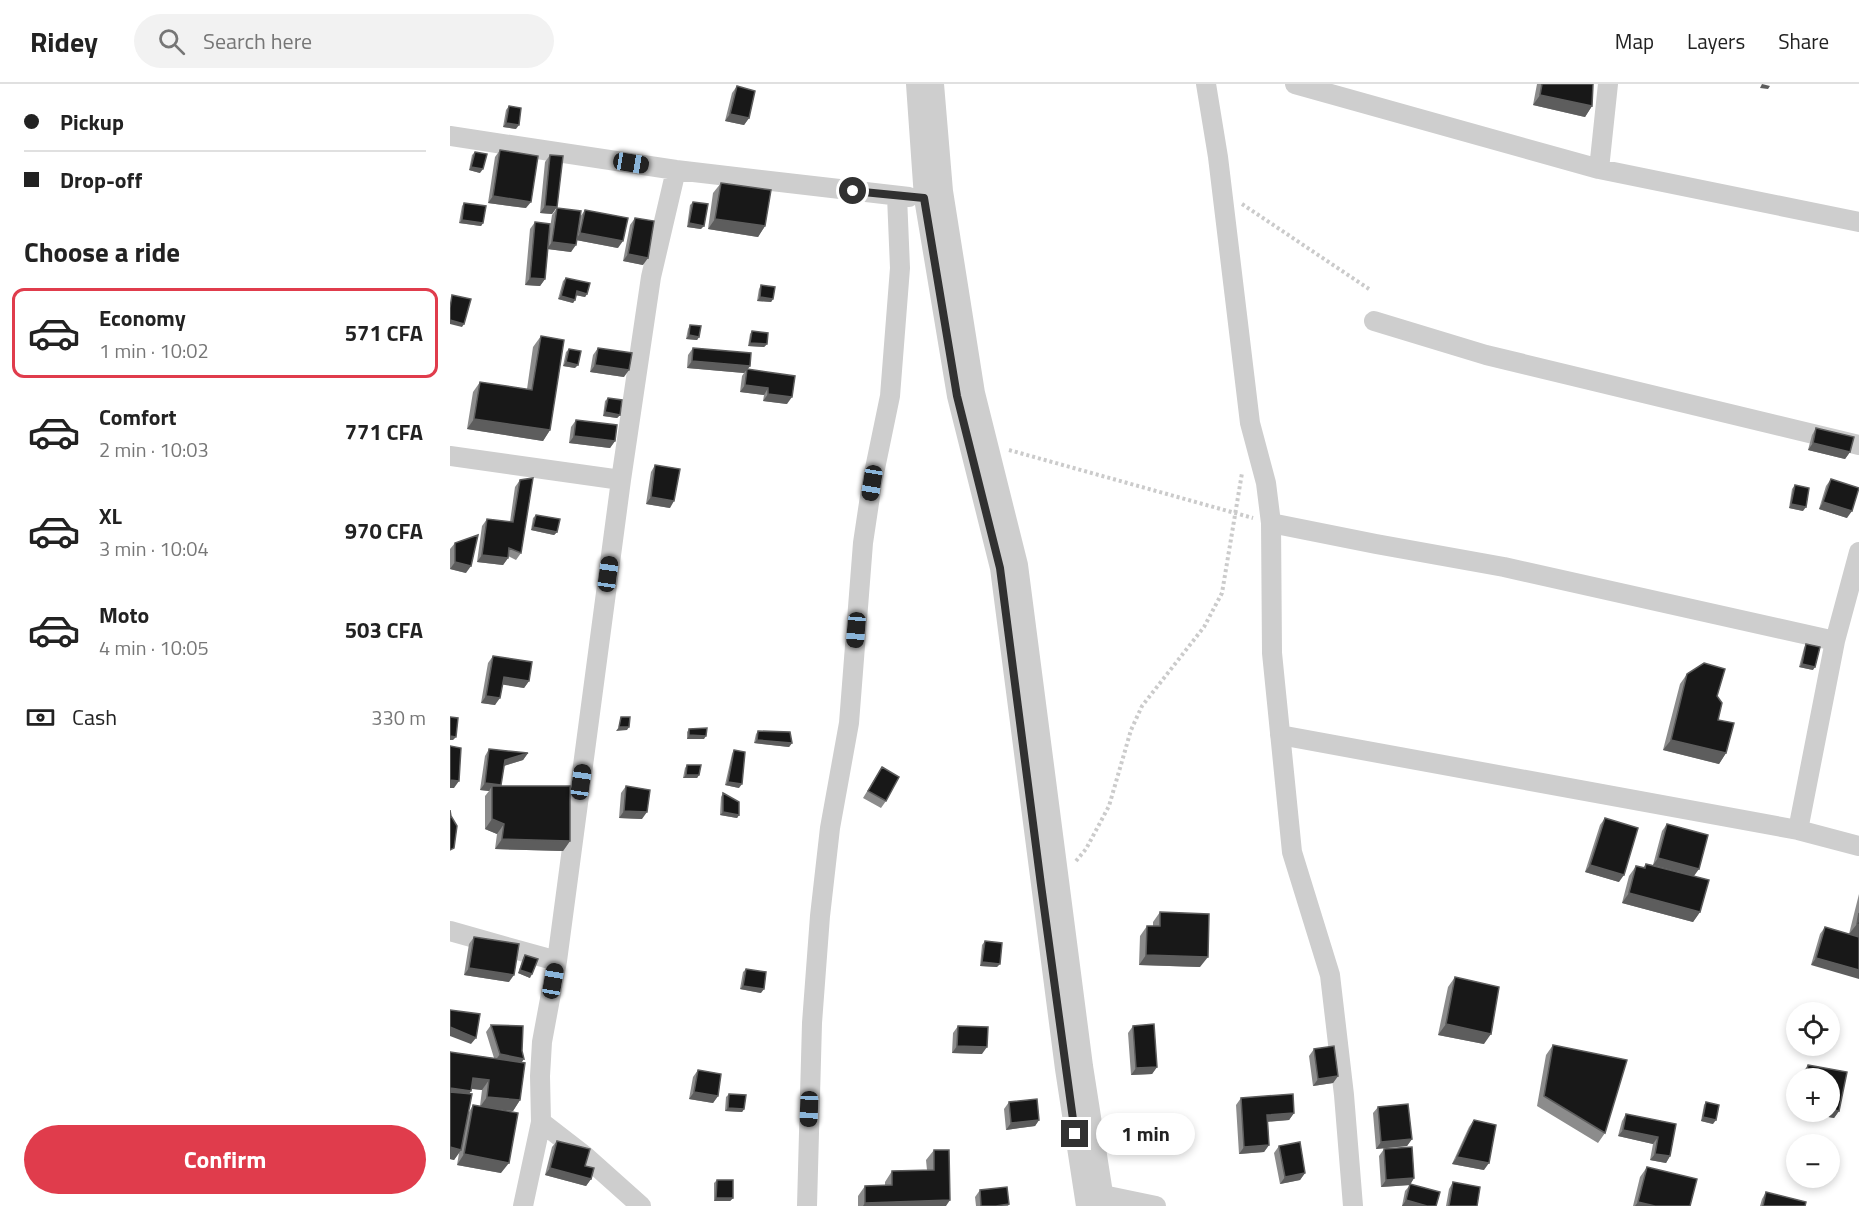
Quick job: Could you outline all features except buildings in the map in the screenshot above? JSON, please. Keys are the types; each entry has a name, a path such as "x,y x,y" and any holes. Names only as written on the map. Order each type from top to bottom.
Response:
{"street":[{"path":"916,84 924,198 957,396 1000,568 1064,1057 1098,1202"},
{"path":"934,84 943,191 975,393 1018,565 1098,1202"},
{"path":"1206,84 1222,190 1250,423 1266,483 1271,523 1272,653 1292,852 1330,975 1344,1095 1353,1206"},
{"path":"1295,84 1599,169 1859,222"},
{"path":"1599,169 1608,84"},
{"path":"450,136 676,170 924,198"},
{"path":"523,1206 541,1122 542,1042 557,961 621,480 651,277 676,170"},
{"path":"807,1206 812,1023 820,916 830,828 849,723 862,543 890,396 900,268 897,196"},
{"path":"1374,321 1486,355 1859,445"},
{"path":"450,456 621,480"},
{"path":"1271,523 1504,567 1835,641"},
{"path":"1798,830 1835,641 1859,552"},
{"path":"1280,735 1798,830 1859,846"},
{"path":"450,931 557,961"},
{"path":"541,1122 585,1156 641,1206"},
{"path":"1098,1202 1156,1206"}],"path":[{"path":"1222,190 1369,289"},
{"path":"988,444 1271,523"},
{"path":"1059,882 1086,849 1110,806 1131,730 1142,706 1204,627 1215,609 1226,577 1236,513"}],"route":[{"path":"853,191 924,198 957,396 1000,568 1075,1134"}]}
